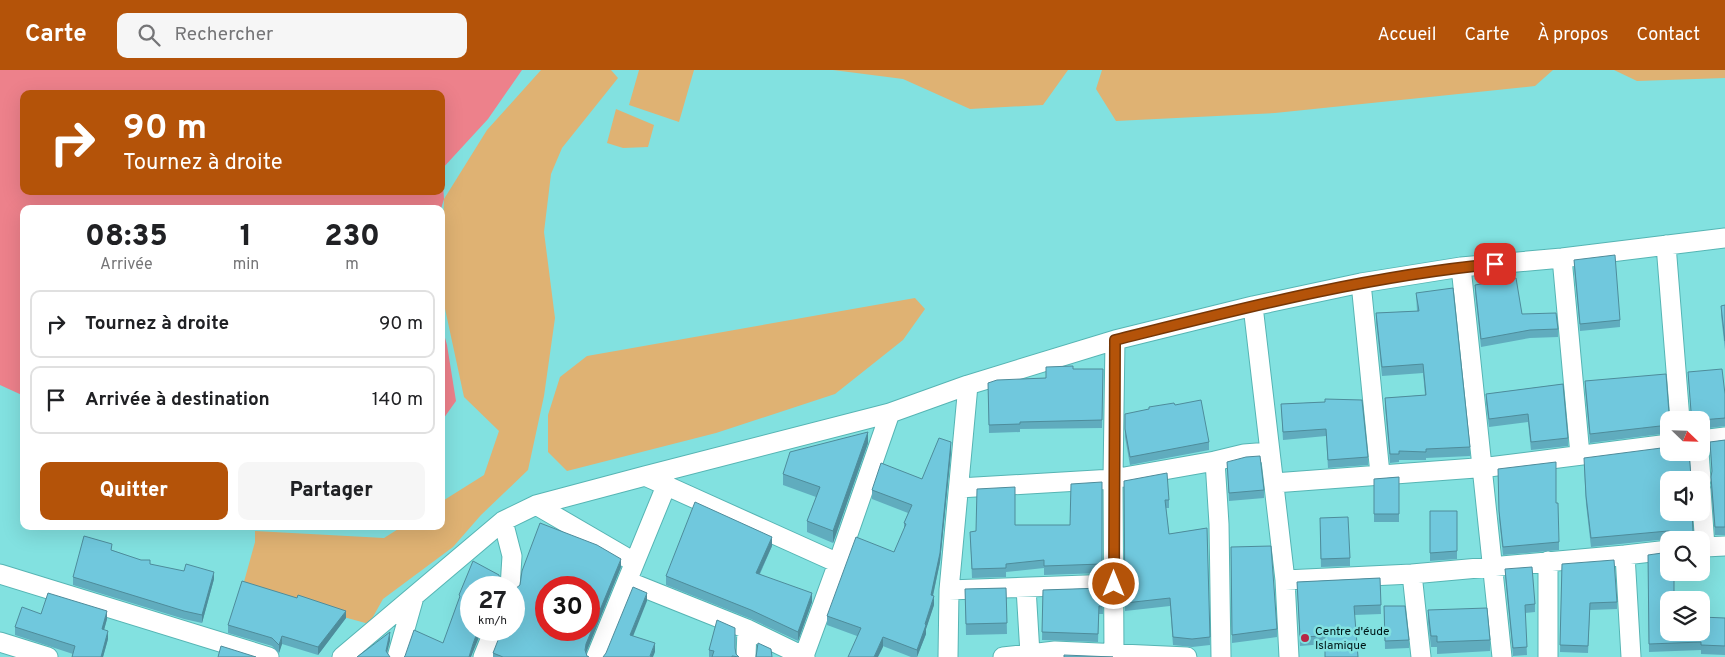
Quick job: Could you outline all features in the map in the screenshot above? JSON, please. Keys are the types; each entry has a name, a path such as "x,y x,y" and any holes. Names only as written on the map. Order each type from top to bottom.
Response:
{"street":[{"path":"342,657 503,521 536,505 890,413 968,385 1115,340 1253,306 1361,283 1461,267 1562,258 1725,238"},
{"path":"1666,245 1679,411"},
{"path":"1562,258 1580,455"},
{"path":"1461,267 1502,657"},
{"path":"1361,283 1380,474"},
{"path":"1253,306 1285,580 1289,657"},
{"path":"1114,654 1113,478 1115,340"},
{"path":"948,657 949,590 960,488 968,385"},
{"path":"626,581 747,629 805,657 890,413"},
{"path":"1710,439 1725,437"},
{"path":"1274,483 1482,467 1660,445"},
{"path":"960,488 1113,478 1215,461 1244,454 1270,452"},
{"path":"1215,461 1219,524 1221,657"},
{"path":"645,476 838,563"},
{"path":"596,657 666,486"},
{"path":"536,505 634,562"},
{"path":"503,521 512,556 511,576"},
{"path":"1710,547 1725,546"},
{"path":"1285,580 1412,574 1660,551"},
{"path":"1625,555 1631,657"},
{"path":"1548,561 1548,657"},
{"path":"0,574 268,657"},
{"path":"1412,574 1421,657"},
{"path":"949,590 1114,584"},
{"path":"1026,588 1030,654"},
{"path":"397,657 414,597"},
{"path":"746,657 747,629"},
{"path":"483,657 490,641"},
{"path":"0,642 48,657"},
{"path":"1003,657 1030,654 1114,654 1187,657"}],"shaded area":[{"path":"0,70 522,70 488,119 445,166 445,90 20,90 20,195 444,195 444,199 442,205 20,205 20,394 0,385"},
{"path":"541,70 611,70 618,78 562,148 551,174 544,232 555,318 544,396 528,470 481,515 453,547 383,599 369,624 242,589 255,542 255,531 384,538 397,530 445,530 445,499 484,475 499,431 464,397 445,309 444,205 444,199 487,130"},
{"path":"639,70 694,70 679,122 629,105"},
{"path":"833,70 1068,70 1043,105 970,109 903,79"},
{"path":"1102,70 1553,70 1535,86 1275,113 1116,121 1096,89"},
{"path":"1614,70 1725,70 1725,78 1637,81"},
{"path":"616,109 654,125 648,147 623,148 607,143"},
{"path":"915,298 925,309 903,340 835,394 716,433 567,471 548,452 548,415 560,377 587,356"},
{"path":"445,338 447,345 456,401 445,416"}],"building":[{"path":"1615,255 1620,320 1580,324 1574,260"},
{"path":"1516,278 1522,314 1556,313 1558,329 1530,330 1481,339 1475,285"},
{"path":"1453,288 1470,447 1426,449 1426,452 1399,451 1399,454 1390,454 1385,398 1426,395 1423,364 1382,367 1376,313 1419,311 1416,293"},
{"path":"1725,305 1725,341 1721,306"},
{"path":"1073,366 1073,369 1103,369 1102,420 1020,422 1020,424 989,425 988,383 997,380 1046,378 1046,367"},
{"path":"1722,369 1725,418 1710,419 1710,411 1691,411 1688,372"},
{"path":"1666,374 1669,411 1660,411 1660,426 1590,434 1585,381"},
{"path":"1563,384 1568,438 1531,442 1528,414 1489,419 1486,394"},
{"path":"1325,399 1362,400 1368,457 1328,460 1326,429 1283,432 1281,404 1325,402"},
{"path":"1201,400 1209,442 1130,457 1125,429 1125,414 1149,409 1149,407"},
{"path":"868,432 833,531 807,521 820,487 783,474 790,452"},
{"path":"939,438 951,442 940,553 931,595 934,596 917,650 883,637 874,657 848,657 861,628 827,616 856,537 894,552 912,505 872,490 881,463 922,479"},
{"path":"1725,440 1725,527 1715,527 1710,442"},
{"path":"1660,448 1660,461 1690,461 1691,471 1660,471 1660,521 1692,521 1693,531 1660,531 1591,538 1584,458"},
{"path":"1260,456 1264,490 1229,493 1227,462 1246,457"},
{"path":"1556,462 1556,503 1558,503 1559,542 1503,547 1499,511 1498,469"},
{"path":"1167,473 1169,500 1165,500 1169,534 1207,528 1210,637 1192,639 1173,637 1170,598 1125,603 1124,481"},
{"path":"1399,477 1399,514 1374,514 1374,479"},
{"path":"1102,482 1102,564 1044,566 1044,560 1006,564 1006,568 972,569 970,532 976,531 977,489 1015,487 1015,525 1070,525 1071,484"},
{"path":"695,502 772,537 756,573 812,593 798,632 751,610 666,576"},
{"path":"1430,511 1457,511 1457,551 1430,553"},
{"path":"1348,517 1350,558 1321,559 1320,518"},
{"path":"540,523 597,545 621,559 600,610 600,576 535,576 535,641 587,641 585,650 589,657 503,657 493,653 498,641 525,641 525,576 521,576"},
{"path":"84,536 112,544 111,550 141,560 150,560 150,564 184,571 186,564 214,572 202,615 73,577"},
{"path":"1271,546 1277,629 1232,635 1231,547"},
{"path":"1660,553 1660,581 1674,581 1674,591 1660,591 1660,641 1710,641 1710,617 1725,618 1725,646 1701,645 1701,642 1649,644 1648,555"},
{"path":"1614,560 1617,602 1590,603 1588,646 1560,645 1562,564"},
{"path":"473,561 499,576 467,576"},
{"path":"1532,567 1535,604 1525,605 1527,647 1513,648 1505,569"},
{"path":"1380,578 1381,605 1354,606 1358,657 1325,657 1325,636 1300,637 1297,582"},
{"path":"242,581 297,598 298,595 346,611 318,647 282,636 279,645 272,638 228,625"},
{"path":"633,587 647,593 630,635 655,643 650,656 652,657 603,657 606,653"},
{"path":"1006,588 1007,623 966,624 965,589"},
{"path":"1102,588 1103,606 1099,606 1098,634 1042,632 1043,590"},
{"path":"48,593 107,611 102,629 108,631 101,657 72,657 75,646 15,627 22,607 41,614"},
{"path":"460,596 460,641 474,641 469,657 404,657 414,630 443,643"},
{"path":"1384,606 1405,606 1409,640 1385,641"},
{"path":"1487,608 1490,640 1437,642 1437,636 1431,636 1428,610"},
{"path":"717,620 735,628 735,648 736,654 739,657 712,657 714,651 709,650"},
{"path":"390,632 386,651 390,657 357,657"},
{"path":"758,643 771,649 772,657 756,657"},
{"path":"221,646 256,657 218,657"},
{"path":"1064,655 1113,657 1064,657"}],"place":[{"name":"Centre d'éude Islamique","path":"1305,638"}],"route":[{"path":"1114,584 1115,340 1253,306 1361,283 1461,267 1495,264"}]}
